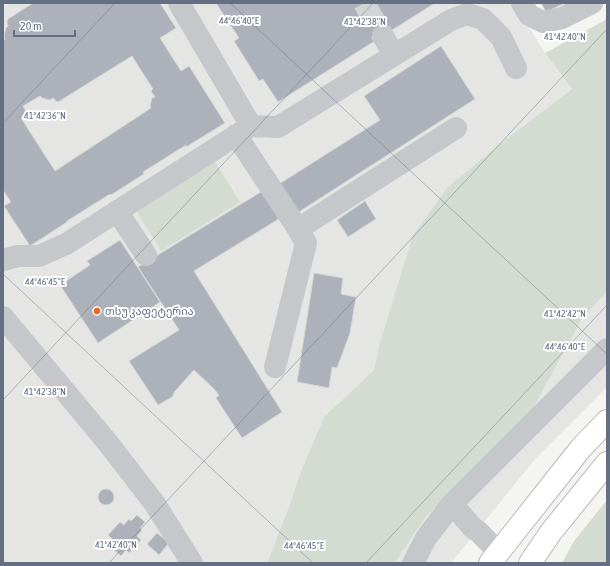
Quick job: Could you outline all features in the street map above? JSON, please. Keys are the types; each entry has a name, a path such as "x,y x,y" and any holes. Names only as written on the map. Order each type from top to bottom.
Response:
{"main road":[{"path":"494,558 581,448 607,421"},
{"path":"530,563 551,532 607,463"}],"lane":[{"path":"179,3 243,131 306,243 275,367"},
{"path":"522,3 529,15 543,22 562,18 592,3"},
{"path":"3,260 18,256 39,256 66,244 243,131 278,127 451,20 467,14 483,19 501,37 516,68"},
{"path":"383,36 394,55"},
{"path":"298,229 456,128"},
{"path":"118,211 146,255"},
{"path":"3,317 108,443 155,504 192,563"},
{"path":"413,563 426,538 452,504 607,349"},
{"path":"452,504 473,528 479,532 494,558"}],"shaded area":[{"path":"3,3 514,3 545,53 572,89 506,139 379,346 374,370 324,417 301,471 267,563 3,563"},
{"path":"607,19 607,291 582,319 532,410 425,518 395,563 267,563 301,471 324,417 374,370 379,346 413,235 448,187 506,139 572,89 545,53"},
{"path":"214,160 240,202 161,251 135,209"},
{"path":"607,291 607,387 536,458 451,563 395,563 425,518 532,410 582,319"},
{"path":"607,500 607,563 562,563 574,541"}],"building":[{"path":"33,3 160,3 176,28 160,38 181,71 189,66 225,123 143,172 144,174 67,221 30,246 4,206 11,202 3,190 3,40 5,39 4,36 8,26 8,19","holes":["132,56 153,89 151,91 155,97 152,98 151,108 55,171 21,118 28,115 23,106 40,96 50,100 53,98 58,102"]},
{"path":"216,3 435,3 278,102 263,79 259,81 234,41 239,38"},
{"path":"541,3 565,3 546,12"},
{"path":"441,46 475,99 294,215 276,186 380,120 364,96"},
{"path":"264,190 282,217 194,271 282,412 242,438 216,398 219,395 194,370 175,391 172,397 158,405 129,361 179,330 138,267"},
{"path":"365,201 376,219 348,237 337,220"},
{"path":"120,240 160,302 98,343 60,285 90,265 87,261"},
{"path":"314,273 343,278 341,294 356,297 350,333 337,368 332,367 329,388 297,382"},
{"path":"103,489 109,489 114,494 112,503 109,505 103,505 98,500 98,494"},
{"path":"137,515 145,522 140,528 142,530 137,536 141,540 129,553 126,550 121,556 107,544 112,539 108,535 120,522 124,525 129,519 131,521"},
{"path":"157,533 169,543 159,555 147,544"}],"tunnel":[{"path":"364,3 383,36"}],"place":[{"name":"თსუ კაფეტერია","path":"97,311"}]}
